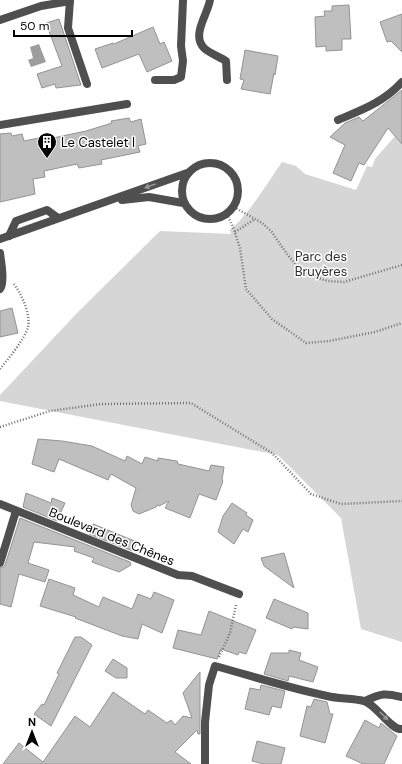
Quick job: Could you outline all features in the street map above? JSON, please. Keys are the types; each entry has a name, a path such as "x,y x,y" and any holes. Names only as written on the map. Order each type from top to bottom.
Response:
{"street":[{"path":"155,80 174,80 181,77 183,61 181,46 183,0"},
{"path":"210,0 199,33 200,40 204,48 226,61 227,80"},
{"path":"0,20 41,6 70,1 68,28 87,84"},
{"path":"338,120 378,102 396,89 402,82"},
{"path":"0,125 127,104"},
{"path":"204,163 216,163 225,167 234,175 238,183 238,196 234,206 227,214 221,217 210,219 198,217 190,211 184,203 182,185 187,173 193,167 204,163"},
{"path":"0,239 187,173"},
{"path":"111,200 149,197 184,203"},
{"path":"9,236 16,221 47,210 58,218"},
{"path":"0,253 2,278 2,287 0,289"},
{"name":"Boulevard des Chênes","path":"0,504 178,575 192,576 239,594"},
{"path":"0,563 16,511"},
{"path":"205,764 205,722 209,685 215,666 328,696 365,701 377,710 394,727 402,729"},
{"path":"365,701 386,693 402,697"}],"path":[{"path":"234,206 271,231 286,254 298,266 318,278 328,281 344,282 402,265"},
{"path":"227,214 240,248 246,289 272,319 306,342 329,342 375,332 402,323"},
{"path":"235,232 255,219"},
{"path":"0,368 16,349 28,327 26,308 19,290 12,282 2,278"},
{"path":"0,427 50,410 101,404 191,403 272,453 311,494 341,504 402,501"},
{"path":"215,666 230,633 239,594"}],"green space":[{"name":"Parc des Bruyères","path":"395,136 402,144 402,642 361,629 341,518 278,455 0,401 0,395 77,313 160,231 231,234 230,229 250,208 282,162 296,166 305,174 356,190 367,166 372,167 375,159"}],"shaded area":[{"path":"39,44 46,62 31,67 28,60 33,58 30,47"}],"building":[{"path":"349,5 351,39 342,39 342,50 326,51 326,46 316,47 315,17 325,16 324,11 332,11 332,6"},
{"path":"402,14 402,52 391,41 387,42 380,22"},
{"path":"59,19 81,85 56,88 55,84 42,88 37,74 62,66 46,23"},
{"path":"153,27 160,44 164,42 172,61 147,72 139,54 102,68 95,49 113,43 114,44"},
{"path":"245,50 278,56 270,94 241,89 244,80 240,79"},
{"path":"402,90 402,144 388,128 364,165 359,163 351,181 333,173 345,145 330,137 345,123 359,117 363,121"},
{"name":"Le Castelet I","path":"129,118 131,122 141,119 146,144 138,146 140,152 101,160 102,164 79,168 77,164 44,171 45,177 33,179 35,194 0,202 0,134 11,133 12,136 22,134 24,141 53,135 53,138 86,131 112,123 111,121"},
{"path":"12,308 18,333 0,337 0,311"},
{"path":"38,439 92,446 125,461 127,456 142,464 145,457 158,461 158,458 177,461 178,464 209,471 211,465 224,467 223,481 216,500 199,494 190,518 165,508 169,501 139,514 133,511 131,505 136,488 111,474 108,480 59,459 54,472 32,464"},
{"path":"26,493 51,503 52,498 65,503 57,521 23,507"},
{"path":"232,503 247,513 246,515 253,520 248,532 243,529 234,544 218,532 223,516"},
{"path":"20,518 130,562 131,565 119,572 92,562 94,558 74,551 75,547 34,542 28,563 49,570 45,582 19,574 11,607 0,604 0,568 5,565"},
{"path":"93,524 137,542 133,551 89,534"},
{"path":"284,553 294,588 264,566 261,558"},
{"path":"49,579 75,588 73,595 99,607 103,597 132,609 138,594 151,599 154,592 174,600 162,633 142,624 138,639 122,636 75,618 76,617 40,606"},
{"path":"274,599 308,613 308,629 293,627 292,629 266,618"},
{"path":"209,611 256,630 246,654 239,652 238,655 221,649 217,659 173,648 178,630 201,635"},
{"path":"75,637 81,637 92,645 51,726 34,714 42,704 44,705 59,674 57,673"},
{"path":"289,650 301,653 299,660 318,667 313,682 289,676 288,681 264,674 271,653 289,653"},
{"path":"113,659 127,668 127,678 116,678 105,671"},
{"path":"200,672 200,734 198,734 197,730 175,752 191,764 3,764 19,743 43,762 75,716 90,727 113,692 145,714 148,710 167,723 171,720 175,725 183,716 192,718 183,693"},
{"path":"261,685 285,691 281,708 272,706 269,715 245,709 250,688 260,690"},
{"path":"314,699 327,702 330,714 333,714 325,743 300,736 307,706 311,707"},
{"path":"365,720 379,728 381,723 397,736 384,764 363,764 346,756"},
{"path":"257,741 285,748 281,764 264,764 252,761"}],"place":[{"name":"Le Castelet I","path":"47,159"}]}
